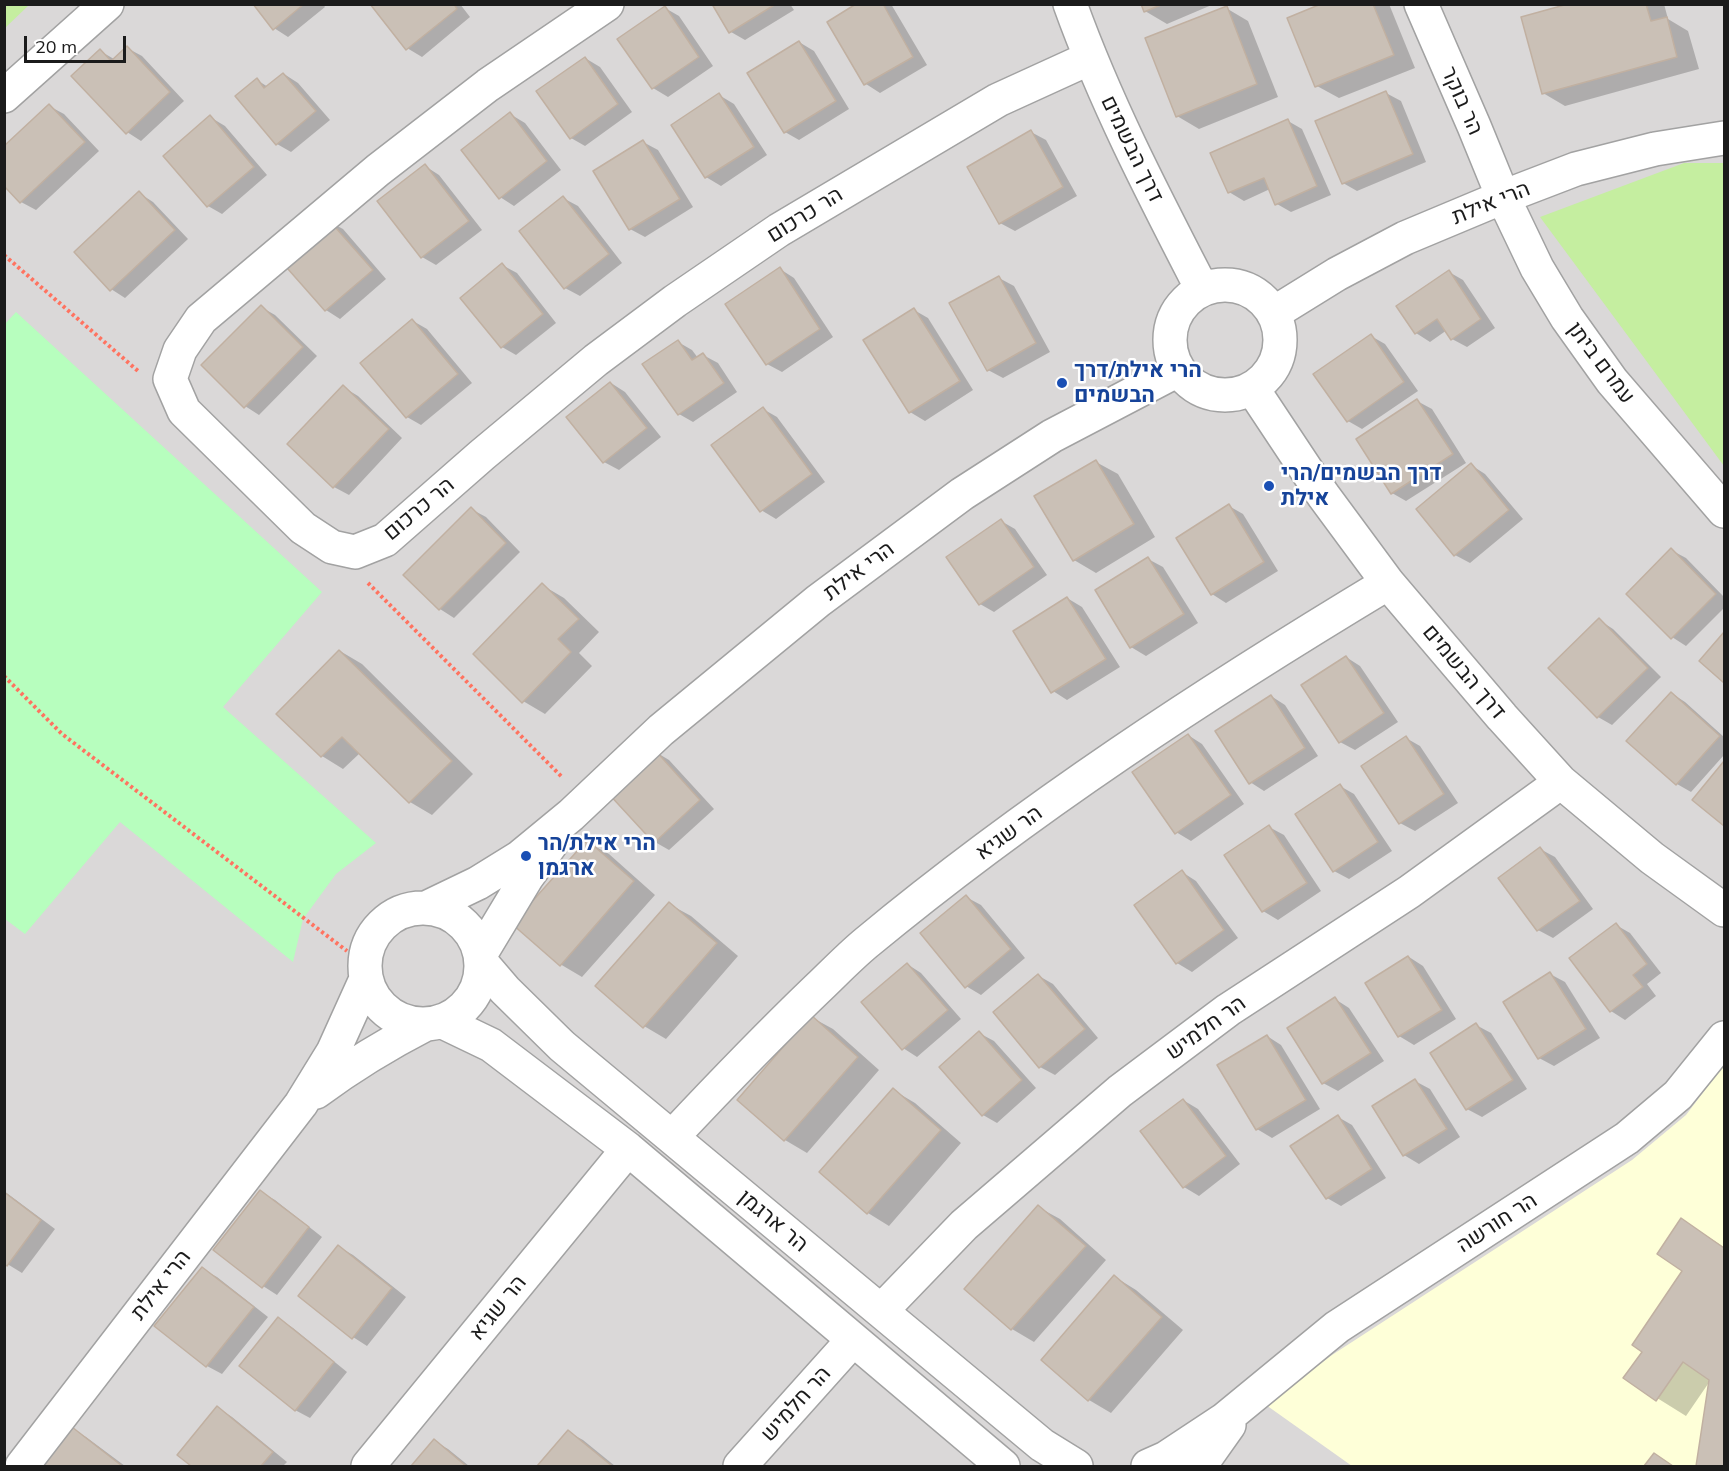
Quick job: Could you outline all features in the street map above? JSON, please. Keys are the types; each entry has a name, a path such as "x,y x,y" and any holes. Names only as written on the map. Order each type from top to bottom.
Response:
{"street":[{"path":"4,96 107,4"},
{"name":"הר כרכום","path":"607,4 488,85 378,170 201,319 180,350 170,379 184,411 303,528 332,547 355,552 385,540 596,360 675,301 779,230 998,100 1090,58"},
{"name":"דרך הבשמים","path":"1070,4 1090,58 1126,141 1202,289"},
{"name":"הר בוקר","path":"1421,4 1503,197"},
{"name":"הרי אילת","path":"1274,313 1337,274 1405,237 1503,197 1576,169 1655,149 1725,138"},
{"name":"עמרם ביתן","path":"1503,197 1537,268 1567,318 1605,372 1725,511"},
{"path":"1225,284 1248,289 1258,295 1274,313 1278,324 1280,349 1270,372 1252,388 1225,396 1211,394 1187,381 1178,370 1169,345 1174,318 1186,301 1202,289 1225,284"},
{"name":"הרי אילת","path":"426,908 478,883 520,857 579,808 661,730 762,646 818,601 962,494 1052,436 1178,370"},
{"name":"דרך הבשמים","path":"1252,388 1323,495 1388,583 1502,717 1561,782 1652,858 1725,910"},
{"name":"הר שגיא","path":"672,1137 767,1037 864,945 972,860 1136,743 1273,653 1388,583"},
{"name":"הר חלמיש","path":"881,1311 964,1225 1120,1091 1228,1010 1409,892 1561,782"},
{"name":"הרי אילת","path":"481,958 527,877 579,808"},
{"path":"426,908 450,915 461,922 473,937 481,958 478,987 471,998 463,1008 433,1023 399,1019 388,1012 378,1003 366,972 367,952 371,940 384,924 400,913 426,908"},
{"name":"הר ארגמן","path":"481,958 532,1018 562,1046 1042,1445 1076,1467"},
{"name":"הרי אילת","path":"22,1467 301,1104 333,1052 366,972"},
{"name":"הרי אילת","path":"301,1104 352,1065 391,1041 433,1023"},
{"name":"הר ארגמן","path":"433,1023 491,1045 628,1149 1003,1467"},
{"name":"הר חורשה","path":"1148,1467 1202,1435 1337,1327 1627,1138 1678,1095 1725,1038"},
{"name":"הר שגיא","path":"368,1467 628,1149"},
{"name":"הר חלמיש","path":"740,1467 852,1341"},
{"name":"הר חורשה","path":"1200,1467 1227,1427 1255,1394"}],"path":[{"path":"4,255 139,372"},
{"path":"332,547 579,808"},
{"path":"4,676 63,734 366,972"}],"shaded area":[{"path":"5,5 1724,5 1724,1466 5,1466"},
{"path":"1724,1065 1724,1466 1352,1466 1266,1405 1332,1355 1632,1160 1686,1115"}],"green space":[{"path":"5,4 29,4 29,5 5,28"},
{"path":"1684,163 1724,163 1724,466 1540,217"},
{"path":"16,312 322,592 223,707 376,843 336,874 303,919 293,962 120,822 25,934 5,919 4,325"}],"building":[{"path":"253,4 304,4 273,30"},
{"path":"370,4 454,4 457,9 406,50"},
{"path":"712,4 776,4 729,33"},
{"path":"856,4 883,4 913,57 864,85 827,22"},
{"path":"1141,4 1163,4 1144,12"},
{"path":"1321,4 1373,4 1394,55 1315,87 1287,18"},
{"path":"1568,4 1646,4 1651,21 1667,17 1677,57 1542,94 1521,17"},
{"path":"665,6 699,57 652,89 617,39"},
{"path":"1227,6 1257,84 1176,117 1145,38"},
{"path":"799,41 836,101 784,133 747,73"},
{"path":"127,46 170,92 126,134 71,76 100,49 111,61"},
{"path":"585,57 618,104 570,139 536,91"},
{"path":"283,73 316,111 276,145 235,96 257,78 264,88"},
{"path":"1386,91 1413,154 1342,184 1315,121"},
{"path":"719,93 754,147 705,178 671,125"},
{"path":"49,104 85,142 20,203 4,186 4,146"},
{"path":"510,112 547,161 499,199 461,150"},
{"path":"210,115 254,167 207,207 163,156"},
{"path":"1288,119 1317,186 1275,205 1264,178 1228,193 1210,153"},
{"path":"1031,130 1063,187 999,224 967,167"},
{"path":"643,140 680,199 629,230 593,171"},
{"path":"425,164 469,221 421,258 377,201"},
{"path":"139,191 175,230 110,291 74,252"},
{"path":"563,196 609,254 564,289 519,231"},
{"path":"328,219 373,270 325,311 280,260"},
{"path":"502,263 543,314 501,348 460,298"},
{"path":"780,267 820,329 766,365 725,304"},
{"path":"1449,270 1481,319 1451,340 1437,319 1415,334 1396,306"},
{"path":"999,276 1036,343 987,371 949,303"},
{"path":"261,305 303,347 244,408 201,365"},
{"path":"914,308 960,381 909,413 863,340"},
{"path":"412,319 458,374 406,418 360,363"},
{"path":"1371,334 1404,382 1347,422 1313,374"},
{"path":"678,340 692,360 703,353 724,383 678,415 642,364"},
{"path":"610,382 647,428 603,463 566,417"},
{"path":"343,385 389,429 333,488 287,444"},
{"path":"1417,399 1453,454 1391,494 1356,439"},
{"path":"763,407 812,474 760,512 711,445"},
{"path":"1096,460 1134,524 1073,561 1034,496"},
{"path":"1471,463 1509,510 1454,556 1416,509"},
{"path":"1229,504 1264,562 1211,595 1176,538"},
{"path":"471,507 506,543 439,610 403,575"},
{"path":"1001,519 1034,567 979,605 946,557"},
{"path":"1671,548 1716,594 1671,639 1626,594"},
{"path":"1148,557 1184,614 1130,648 1095,590"},
{"path":"542,583 579,619 558,639 571,652 522,703 473,654"},
{"path":"1067,597 1106,659 1051,693 1013,631"},
{"path":"1599,618 1648,668 1597,718 1548,668"},
{"path":"1724,632 1724,683 1699,661"},
{"path":"339,650 452,761 409,803 342,737 321,757 276,714"},
{"path":"1346,656 1384,713 1339,743 1301,685"},
{"path":"1671,692 1720,736 1676,785 1626,741"},
{"path":"1271,695 1305,748 1249,784 1215,731"},
{"path":"1188,734 1231,795 1175,834 1132,772"},
{"path":"1406,736 1444,794 1399,824 1361,766"},
{"path":"654,749 700,800 654,843 607,792"},
{"path":"1724,761 1724,826 1692,800"},
{"path":"1340,784 1378,842 1333,872 1295,814"},
{"path":"1269,825 1307,883 1262,912 1224,855"},
{"path":"587,840 634,881 560,966 512,924"},
{"path":"1540,847 1580,901 1537,931 1498,878"},
{"path":"1182,870 1224,930 1176,964 1134,905"},
{"path":"966,895 1011,949 965,988 920,933"},
{"path":"669,902 717,943 643,1028 595,986"},
{"path":"1616,923 1647,964 1633,975 1643,987 1610,1012 1569,958"},
{"path":"1408,956 1442,1010 1398,1037 1365,983"},
{"path":"907,963 948,1010 902,1050 861,1002"},
{"path":"1550,972 1586,1029 1538,1059 1503,1002"},
{"path":"1038,974 1085,1029 1039,1068 993,1012"},
{"path":"1335,997 1371,1053 1322,1084 1287,1028"},
{"path":"811,1015 858,1057 784,1141 737,1100"},
{"path":"1476,1023 1513,1080 1466,1110 1430,1053"},
{"path":"979,1031 1022,1080 982,1116 939,1067"},
{"path":"1267,1035 1306,1100 1256,1130 1217,1065"},
{"path":"1415,1079 1447,1129 1403,1156 1372,1106"},
{"path":"893,1088 941,1130 867,1214 819,1172"},
{"path":"1183,1099 1226,1156 1183,1188 1140,1131"},
{"path":"1338,1115 1372,1169 1326,1199 1290,1146"},
{"path":"260,1190 309,1227 262,1288 213,1250"},
{"path":"4,1192 41,1220 7,1266 4,1264"},
{"path":"1038,1205 1086,1246 1011,1330 964,1289"},
{"path":"1681,1218 1724,1248 1724,1466 1696,1466 1709,1380 1683,1362 1656,1401 1623,1378 1642,1352 1632,1345 1682,1271 1657,1254"},
{"path":"338,1245 392,1288 352,1339 298,1296"},
{"path":"202,1267 254,1307 206,1367 154,1326"},
{"path":"1114,1275 1162,1317 1088,1401 1041,1360"},
{"path":"278,1317 334,1362 295,1411 239,1366"},
{"path":"217,1406 273,1452 261,1466 191,1466 177,1455"},
{"path":"72,1427 122,1466 41,1466"},
{"path":"568,1430 612,1466 537,1466"},
{"path":"434,1439 466,1466 411,1466"},
{"path":"1654,1453 1673,1466 1644,1466"}],"place":[{"name":"הרי אילת/דרך הבשמים","path":"1062,383"},
{"name":"דרך הבשמים/הרי אילת","path":"1269,486"},
{"name":"הרי אילת/הר ארגמן","path":"526,856"}]}
